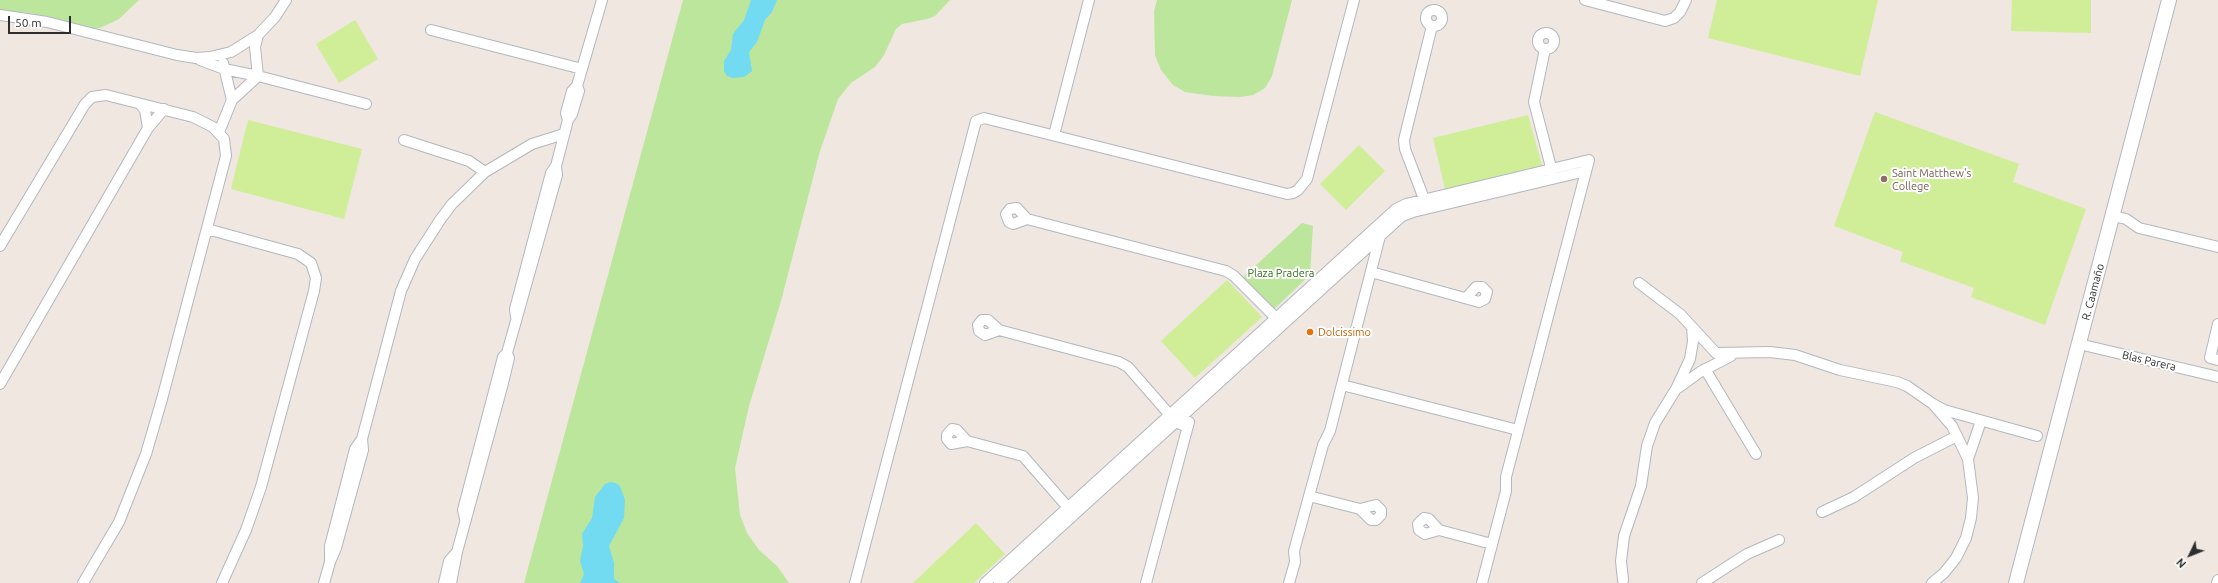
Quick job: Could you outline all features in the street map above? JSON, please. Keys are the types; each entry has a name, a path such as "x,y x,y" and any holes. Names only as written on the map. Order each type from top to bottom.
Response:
{"street":[{"path":"196,58 221,55 239,48 258,35 275,17 286,0"},
{"path":"586,53 584,45 596,0"},
{"path":"451,583 457,552 465,519 469,511 491,416 503,357 507,353 516,317 515,309 541,224 551,173 556,166 568,120 572,114 579,91 577,86 602,0"},
{"path":"1054,135 1089,0"},
{"path":"855,583 974,126 980,118 1054,135 1287,194 1293,193 1298,190 1306,179 1354,0"},
{"path":"1586,0 1665,21 1674,18 1680,12 1686,0"},
{"name":"R. Caamaño","path":"2016,583 2170,0"},
{"path":"0,15 47,22 196,58 224,69 258,76 366,104"},
{"path":"1426,204 1405,149 1404,140 1432,26"},
{"path":"431,30 582,69"},
{"path":"258,35 255,47 258,76"},
{"path":"1545,49 1534,102 1553,174"},
{"path":"221,55 232,100"},
{"path":"219,132 232,100 258,76"},
{"path":"0,246 90,99 96,95 106,95 164,109 200,120 219,132 226,146 226,156 162,399 138,477 116,528 83,583"},
{"path":"140,104 145,110 148,128"},
{"path":"0,384 148,128 164,109"},
{"path":"324,583 330,562 330,546 363,450 362,439 393,316 406,278 440,220 452,204 485,172 532,144 564,134"},
{"path":"404,140 469,161 485,172"},
{"path":"985,583 1071,511 1173,419 1197,390 1329,277 1360,248 1384,220 1401,206 1426,204 1553,174 1589,160 1506,477 1499,490 1482,583"},
{"path":"1553,174 1586,171"},
{"path":"1360,248 1380,236 1402,216 1426,204"},
{"path":"2113,216 2126,219 2139,228 2218,247"},
{"path":"1027,219 1226,271 1234,276 1279,321"},
{"path":"1289,583 1295,562 1294,551 1312,497 1323,445 1330,431 1384,220"},
{"path":"207,229 298,254 311,264 316,278 314,291 261,488 246,530 222,583"},
{"path":"1360,248 1374,258"},
{"path":"1371,272 1466,298"},
{"path":"1640,283 1680,314 1692,327 1707,350 1710,361 1705,369 1699,370 1693,368 1690,359 1693,341 1692,327"},
{"path":"1173,419 1193,406 1279,321"},
{"path":"2218,324 2210,358 2218,360"},
{"path":"999,330 1119,362 1132,372 1173,419 1187,427"},
{"name":"Blas Parera","path":"2079,344 2218,377"},
{"path":"1623,582 1621,561 1624,536 1641,486 1647,446 1655,423 1676,390 1694,351 1707,350 1722,354 1783,352 1840,370 1886,378 1907,386 1944,410 2037,436"},
{"path":"1676,390 1705,369 1724,359 1739,354"},
{"path":"1705,369 1756,454"},
{"path":"1342,385 1518,430"},
{"path":"1146,583 1197,390"},
{"path":"1933,404 1944,415 1957,435 1968,459 1973,498 1971,518 1960,550 1944,573 1940,583"},
{"path":"1822,512 1854,497 1914,458 1957,435 1963,416"},
{"path":"1968,459 1981,421"},
{"path":"1957,435 1974,440"},
{"path":"967,440 1023,456 1071,511"},
{"path":"1312,497 1360,509"},
{"path":"999,583 1071,511"},
{"path":"1439,530 1489,543"},
{"path":"1702,583 1747,554 1779,540"},
{"path":"1475,583 1489,543"},
{"path":"444,583 450,561 457,552"},
{"path":"1932,583 1944,573"}],"green space":[{"path":"0,0 139,0 119,19 100,28 91,28 29,13 0,10"},
{"path":"683,0 950,0 935,16 902,24 896,29 884,55 875,67 851,83 838,99 820,151 781,301 749,406 735,468 740,515 747,533 759,550 777,566 789,583 524,583"},
{"path":"1157,0 1292,0 1272,76 1265,88 1253,95 1240,97 1213,96 1185,92 1173,85 1161,70 1155,55 1154,11"},
{"path":"1717,0 1878,0 1860,76 1708,38"},
{"path":"2012,0 2091,0 2091,33 2011,31"},
{"path":"355,20 378,59 339,83 316,44"},
{"path":"1875,112 2019,164 2013,182 2086,209 2045,325 1971,297 1974,288 1900,261 1903,252 1834,226"},
{"path":"1528,115 1542,166 1445,189 1433,138"},
{"path":"248,120 362,149 344,219 231,189"},
{"path":"1359,145 1385,171 1346,210 1320,184"},
{"name":"Plaza Pradera","path":"1302,223 1313,226 1310,275 1273,310 1241,279"},
{"path":"1227,280 1262,317 1195,378 1161,341"},
{"path":"976,523 1005,554 974,583 913,583"}],"water":[{"path":"751,0 777,0 772,12 765,20 757,42 749,52 752,71 744,77 733,78 727,76 724,71 724,61 731,50 733,34 744,20"},
{"path":"610,482 616,483 620,486 625,500 624,518 609,546 614,563 614,579 620,583 580,583 584,574 580,561 583,546 582,534 592,518 595,497 605,484"}],"place":[{"name":"Saint Matthew's College","path":"1884,179"},
{"name":"Dolcissimo","path":"1310,332"}]}
